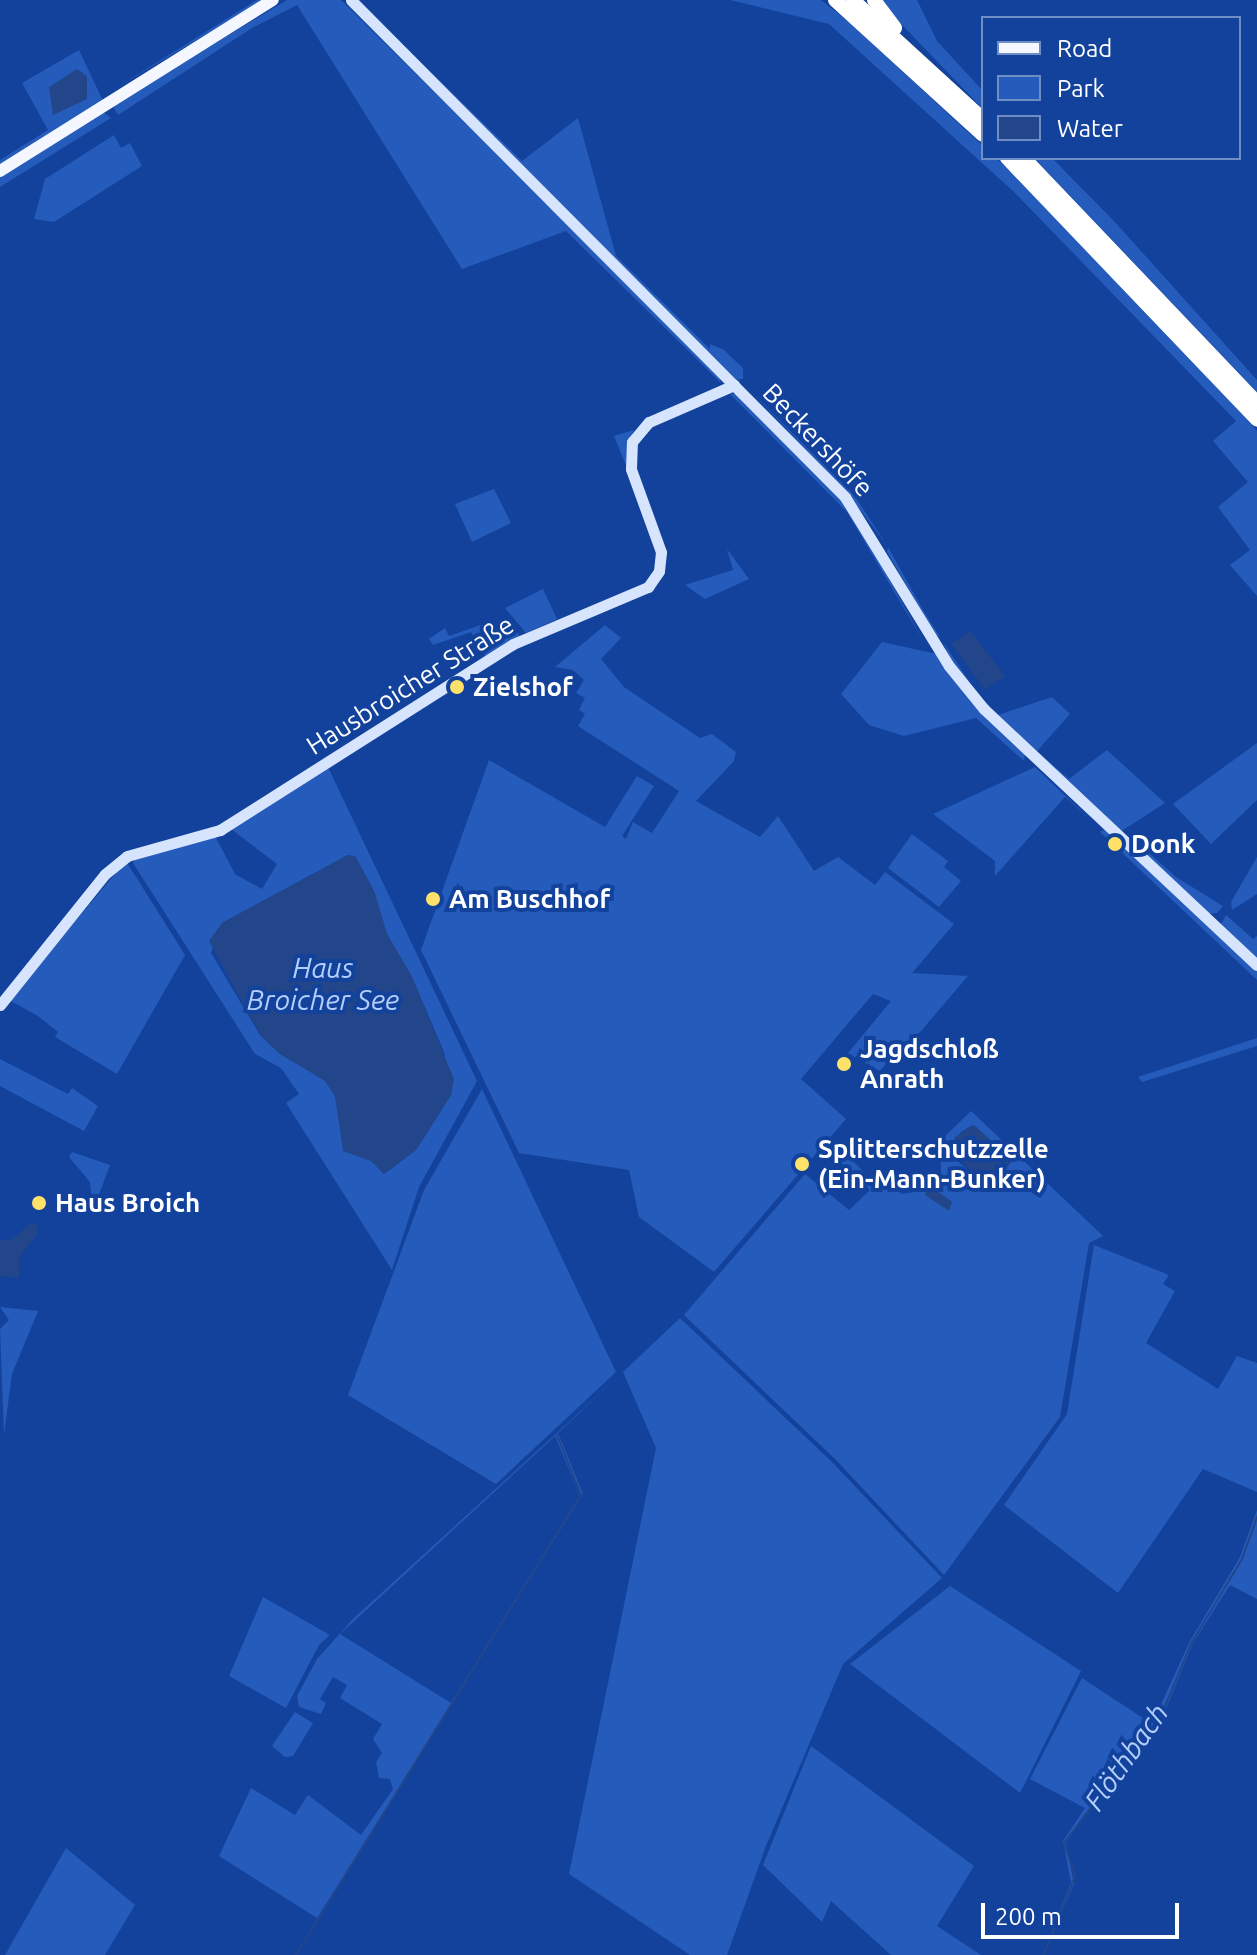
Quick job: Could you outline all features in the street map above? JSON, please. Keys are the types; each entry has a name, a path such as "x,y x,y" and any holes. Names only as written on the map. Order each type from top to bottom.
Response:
{"highway":[{"path":"826,0 887,46"},
{"path":"835,0 981,133"},
{"path":"853,0 981,117"},
{"path":"874,0 922,62"},
{"path":"1009,160 1257,420"},
{"path":"1026,160 1257,403"}],"main road":[{"path":"0,171 273,0"}],"street":[{"name":"Beckershöfe","path":"351,0 856,509 945,660 977,702 1257,965"},
{"name":"Hausbroicher Straße","path":"0,1005 105,874 127,856 220,830 513,644 648,587 659,571 661,552 631,469 632,442 647,423 734,385"}],"green space":[{"path":"257,0 263,0 108,93"},
{"path":"287,0 341,0 717,371 721,383 566,231 462,269 297,5 252,28 118,115 112,105"},
{"path":"357,0 522,161 578,118 616,256 710,349 710,344 724,350 743,368 743,379 736,380"},
{"path":"730,0 821,0 850,23 981,144 981,160 998,160 1058,217 1257,431 1257,596 1230,565 1250,550 1218,507 1248,482 1213,441 1236,421 1014,192 829,24"},
{"path":"878,0 917,0 937,41 981,89 981,107"},
{"path":"79,50 103,101 0,166 0,160 48,130 22,83"},
{"path":"103,112 111,118 0,187 0,176"},
{"path":"114,135 121,148 130,143 142,166 54,222 34,219 45,179"},
{"path":"1036,160 1054,160 1114,221 1257,380 1257,392"},
{"path":"743,383 854,495 886,544 846,491"},
{"path":"730,394 737,394 847,503 925,644 847,512"},
{"path":"634,430 627,444 627,468 614,436"},
{"path":"494,489 511,523 472,542 455,504"},
{"path":"888,547 940,637 935,634 887,552"},
{"path":"727,549 749,579 705,599 685,585 733,570"},
{"path":"543,589 557,619 526,633 505,608"},
{"path":"489,622 493,632 511,625 520,636 486,657 471,632 433,645 429,639 445,628 449,636"},
{"path":"605,625 621,638 601,659 624,687 700,738 712,734 736,752 734,761 696,801 760,837 778,816 814,871 838,857 875,885 885,872 954,924 912,973 968,976 891,1066 887,1063 880,1071 848,1053 891,1001 873,994 801,1079 846,1119 714,1272 639,1217 629,1170 519,1153 421,950 489,760 605,827 637,776 654,786 622,836 626,839 633,822 652,833 679,791 578,726 585,714 579,710 585,698 576,693 584,680 573,670 555,667"},
{"path":"882,642 937,654 1025,754 1024,761 976,718 904,736 869,725 841,694"},
{"path":"943,642 978,695 998,715 1052,697 1070,714 1037,751 1069,779 1107,750 1165,803 1120,832 976,696 950,659"},
{"path":"1257,743 1257,800 1211,844 1173,804"},
{"path":"328,767 477,1081 419,1187 392,1270 286,1103 299,1094 281,1068 255,1054 133,863 135,857 215,836 235,874 262,889 277,864 231,829","holes":["348,855 356,857 387,934 412,977 444,1052 451,1095 416,1150 384,1174 372,1161 344,1151 335,1096 325,1080 280,1054 260,1035 211,953 222,923"]},
{"path":"1035,767 1098,827 1065,797 995,876 995,861 933,814"},
{"path":"1105,829 1257,971 1257,980 1100,832"},
{"path":"912,834 948,861 944,867 961,881 939,907 888,868"},
{"path":"1130,836 1176,877 1223,906 1217,913 1208,914 1129,841"},
{"path":"1257,857 1257,894 1232,910 1231,902"},
{"path":"126,861 185,955 117,1074 55,1037 58,1032 38,1016 9,1000"},
{"path":"1226,915 1253,939 1257,936 1257,960 1221,924"},
{"path":"1257,1038 1257,1046 1142,1082 1138,1077"},
{"path":"0,1059 68,1094 72,1088 98,1106 84,1131 0,1086"},
{"path":"482,1089 616,1372 496,1484 348,1395 424,1190"},
{"path":"971,1111 1103,1236 1089,1243 1060,1417 944,1575 835,1459 684,1315 805,1174 849,1210 870,1190 827,1149 834,1141 880,1189 886,1184 902,1194 914,1192 941,1173 940,1141","holes":["973,1125 988,1188 952,1156 961,1132"]},
{"path":"72,1152 110,1165 93,1211 90,1182 69,1157"},
{"path":"1094,1245 1169,1275 1163,1284 1175,1291 1146,1343 1218,1389 1237,1356 1257,1363 1257,1492 1203,1469 1118,1593 1004,1505 1067,1414"},
{"path":"0,1307 38,1311 12,1374 4,1435 0,1329 9,1320"},
{"path":"680,1318 832,1462 942,1578 843,1664 766,1846 727,1955 690,1955 569,1874 656,1448 623,1372"},
{"path":"617,1378 558,1433 583,1494 294,1955 317,1918 219,1856 251,1788 295,1815 308,1795 361,1835 393,1789 390,1779 379,1778 376,1762 382,1753 373,1739 382,1724 340,1698 347,1685 333,1677 320,1699 326,1703 321,1714 299,1707 297,1696 317,1659 352,1620","holes":["555,1436 580,1495 451,1703 340,1634"]},
{"path":"1257,1510 1257,1599 1230,1585 1193,1643 1163,1716 1081,1819 1066,1843 1074,1884 1043,1955 1071,1882 1063,1841 1085,1808 1030,1779 1082,1678 1152,1724 1190,1641 1240,1557"},
{"path":"950,1586 1081,1671 1020,1793 850,1664"},
{"path":"263,1597 330,1635 319,1645 286,1708 229,1676"},
{"path":"295,1712 313,1723 293,1756 285,1757 272,1746"},
{"path":"811,1746 974,1866 937,1926 981,1955 891,1955 831,1901 822,1922 763,1865"},
{"path":"66,1848 135,1905 105,1955 5,1955"}],"water":[{"path":"77,69 87,76 87,99 53,115 49,87"},
{"path":"970,631 1005,676 985,689 951,644"},
{"name":"Haus Broicher See","path":"348,855 356,857 375,893 387,934 412,977 454,1079 451,1095 416,1150 384,1174 371,1161 343,1151 335,1096 325,1081 280,1054 260,1035 209,941 222,923"},
{"path":"974,1125 1013,1160 991,1188 950,1151 955,1137"},
{"path":"929,1185 952,1202 949,1211 925,1195"},
{"path":"30,1224 37,1224 37,1234 19,1258 19,1278 0,1276 0,1240 11,1240"}],"waterway":[{"path":"296,1955 581,1495 557,1435"},
{"name":"Flöthbach","path":"1044,1955 1075,1876 1064,1843 1161,1716 1192,1642 1242,1559 1257,1517"}],"place":[{"name":"Zielshof","path":"457,687"},
{"name":"Donk","path":"1115,844"},
{"name":"Am Buschhof","path":"433,899"},
{"name":"Jagdschloß Anrath","path":"844,1064"},
{"name":"Splitterschutzzelle (Ein-Mann-Bunker)","path":"802,1164"},
{"name":"Haus Broich","path":"39,1203"}]}
